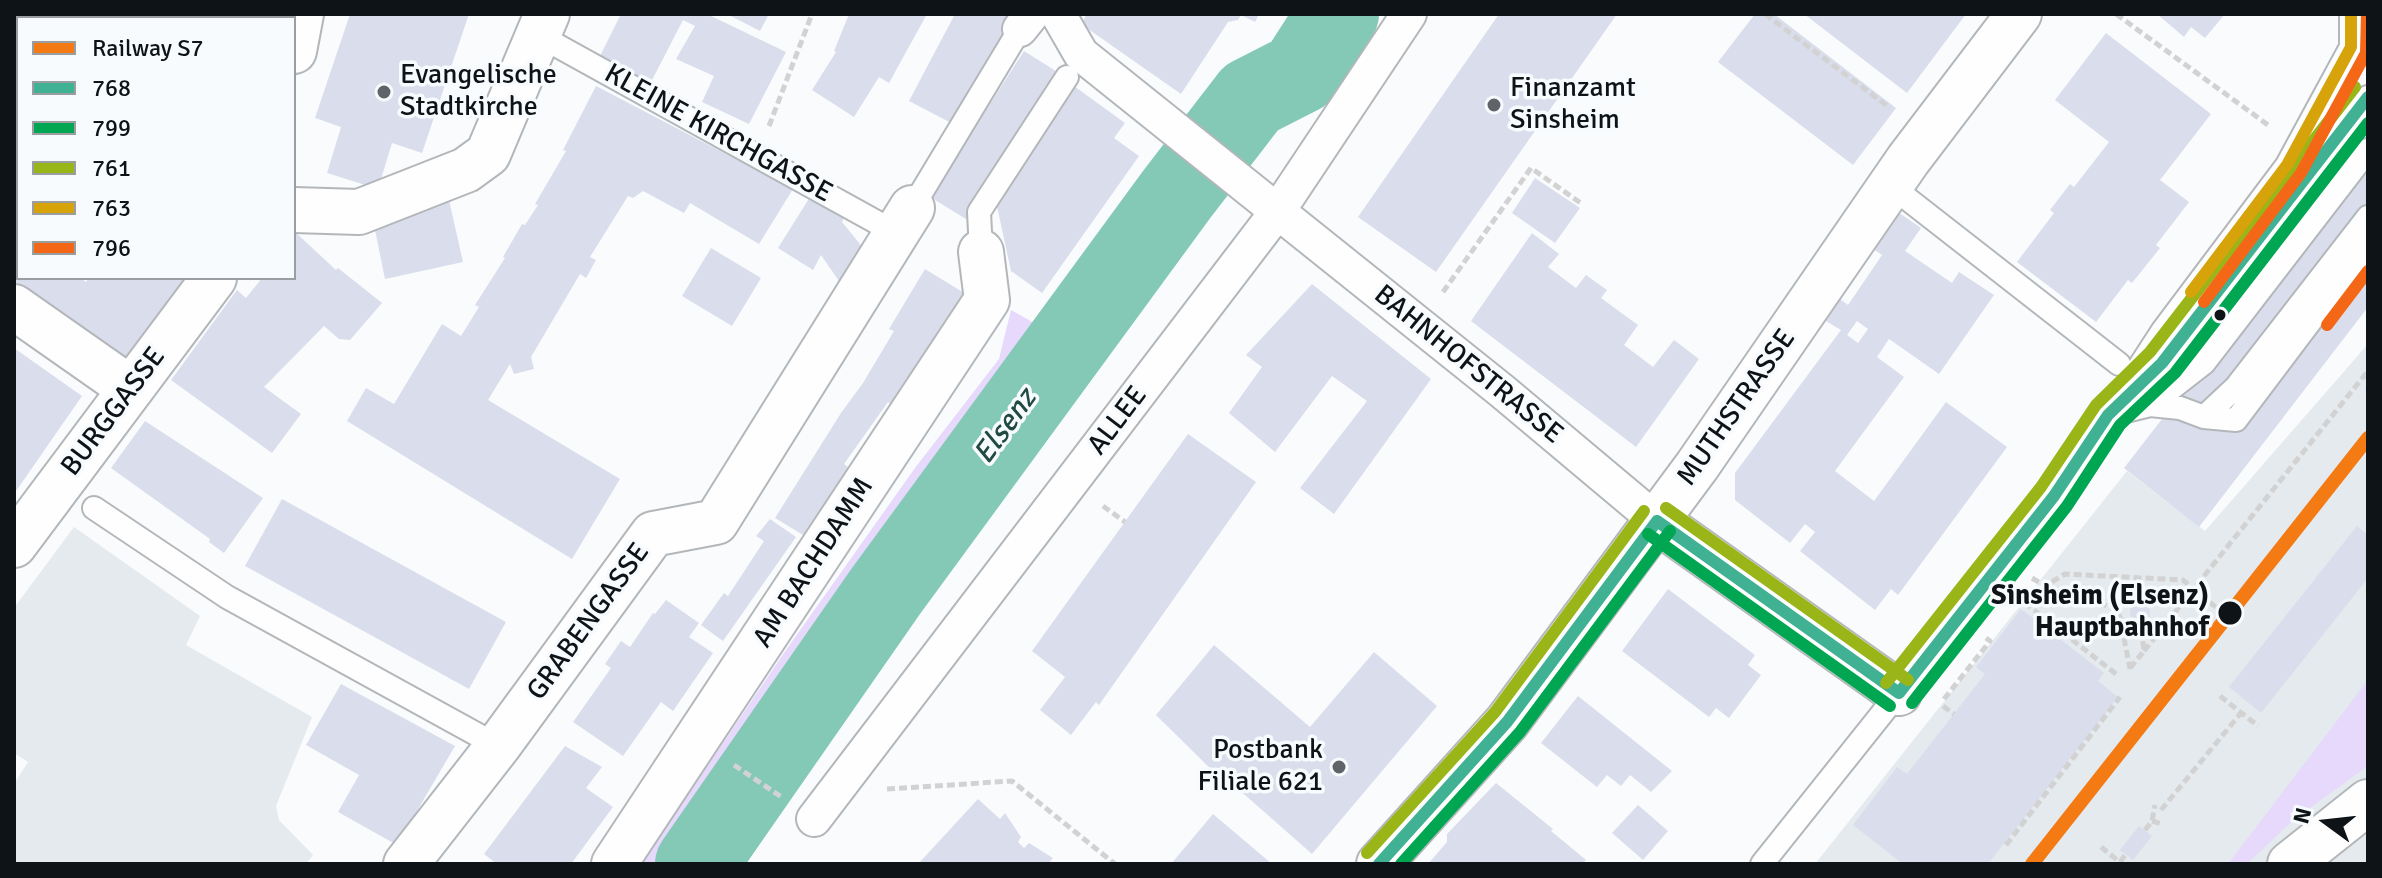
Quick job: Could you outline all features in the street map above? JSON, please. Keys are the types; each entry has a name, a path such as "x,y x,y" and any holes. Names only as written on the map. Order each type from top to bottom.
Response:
{"street":[{"path":"296,40 301,14"},
{"name":"BAHNHOFSTRASSE","path":"1058,14 1074,65 1178,129 1657,521 1899,693"},
{"name":"ALLEE","path":"814,819 1277,212 1409,14"},
{"name":"MUTHSTRASSE","path":"1379,864 1507,722 1657,521 1926,135 2019,14"},
{"path":"296,210 359,212 466,170 488,154 542,24"},
{"name":"GRABENGASSE","path":"406,864 498,746 653,534 716,522 905,221"},
{"name":"AM BACHDAMM","path":"614,864 987,300 981,252"},
{"name":"BURGGASSE","path":"14,545 213,280"},
{"path":"14,307 131,389"},
{"path":"2290,864 2368,802"}],"lane":[{"path":"1762,864 2054,496 2163,330 2287,165 2351,47 2351,14"},
{"path":"905,221 1026,22"},
{"name":"KLEINE KIRCHGASSE","path":"542,24 757,156 905,221"},
{"path":"981,252 979,212 1074,65"},
{"path":"2108,415 2162,363 2368,97"},
{"path":"2108,415 2174,399 2368,150"},
{"path":"1891,186 2119,364"},
{"path":"2204,417 2236,387 2368,217"},
{"path":"2163,330 2162,363 2174,399 2204,417 2236,420 2368,245"},
{"path":"94,508 227,597 498,746"}],"path":[{"path":"757,156 812,14"},
{"path":"1765,14 1926,135"},
{"path":"2116,14 2273,129"},
{"path":"1419,325 1531,168 1582,204"},
{"path":"2056,590 2114,608 2120,617 2130,669 2368,371"},
{"path":"2116,674 2100,666 2029,606 2045,586 2065,574 2183,580 2219,610"},
{"path":"2136,578 2138,598"},
{"path":"2140,620 2144,651"},
{"path":"1940,704 1990,641 1982,635"},
{"path":"2220,696 2258,726"},
{"path":"2006,845 2120,697"},
{"path":"2145,830 2158,808 2168,801 2241,713"},
{"path":"697,741 814,819"},
{"path":"844,780 873,790 1012,781 1115,864"},
{"path":"2152,821 2162,824"},
{"path":"2101,847 2121,863 2126,854"}],"shaded area":[{"path":"1162,150 1214,194 1078,376 746,864 641,864 786,650 915,468 999,359 1011,310 1036,324"},
{"path":"2368,344 2368,864 1815,864 2127,471 2205,531"},
{"path":"74,527 200,616 186,645 312,717 276,806 279,820 313,855 306,864 14,864 14,784 28,762 14,753 14,608"},
{"path":"2368,680 2368,766 2293,820 2247,864 2228,864"}],"building":[{"path":"14,14 48,14 52,16 16,16 14,99"},
{"path":"100,14 150,16 102,16"},
{"path":"200,14 236,16 199,16"},
{"name":"Evangelische Stadtkirche","path":"350,14 469,14 422,153 392,143 378,189 327,173 341,127 315,118"},
{"path":"621,14 707,14 786,52 749,124 702,102 714,76 676,59 695,26 683,20 649,86 598,60"},
{"path":"727,14 769,14 760,31"},
{"path":"849,14 927,14 889,83 879,77 854,117 812,90 836,52"},
{"path":"955,14 1016,14 957,126 909,101"},
{"path":"1087,14 1259,14 1255,22 1241,15 1238,20 1228,22 1181,94 1081,24"},
{"name":"Finanzamt Sinsheim","path":"1499,14 1617,14 1436,272 1358,217"},
{"path":"1755,14 1774,14 1896,108 1853,165 1718,62"},
{"path":"1804,14 1966,14 1907,93"},
{"path":"2157,14 2225,14 2205,38 2191,27 2184,37"},
{"path":"2106,33 2211,114 2160,180 2189,202 2156,245 2160,248 2132,283 2128,280 2096,322 2017,262 2054,213 2050,210 2070,184 2074,187 2109,142 2055,100"},
{"path":"1024,51 1059,73 966,219 930,197"},
{"path":"596,86 793,189 759,244 690,203 684,213 643,191 633,198 628,196 590,257 596,260 586,278 580,274 531,357 534,369 514,374 510,364 488,400 620,479 572,559 347,421 366,388 394,404 442,324 461,336 479,307 475,305 522,224 525,225 538,205 535,204 566,151 563,150"},
{"path":"1074,86 1125,123 1114,138 1139,156 1042,293 1011,271 995,197"},
{"path":"2368,153 2368,307 2199,527 2124,468"},
{"path":"1535,178 1580,208 1555,243 1512,213"},
{"path":"14,186 16,280 186,280 128,365 14,286"},
{"path":"810,197 844,218 842,222 864,249 841,284 821,255 813,270 778,248"},
{"path":"449,200 463,262 385,279 373,220"},
{"path":"1898,212 1921,228 1905,251 1952,283 1959,272 1994,295 1939,374 1889,339 1877,357 1904,377 1835,471 1874,501 1946,402 2007,447 1898,595 1891,589 1875,610 1800,551 1815,532 1805,524 1790,543 1735,500 1735,473 1841,330 1826,321 1840,299 1848,305 1882,255 1873,249","holes":["1857,321 1868,329 1858,343 1847,335"]},
{"path":"296,233 336,270 338,268 382,303 350,340 339,339 324,326 264,387 301,414 272,453 171,380 237,290 246,298 260,280 296,280"},
{"path":"1532,233 1559,254 1548,267 1576,288 1586,275 1607,290 1601,298 1638,325 1624,345 1653,367 1674,340 1699,359 1636,447 1471,321"},
{"path":"711,248 761,278 732,326 682,296"},
{"path":"925,269 974,299 892,406 888,402 844,464 854,472 808,538 775,518 863,383 894,331 889,329"},
{"path":"1312,284 1431,379 1334,514 1300,488 1367,401 1332,376 1275,452 1229,413 1262,367 1246,355"},
{"path":"14,348 82,396 14,494 15,414"},
{"path":"145,421 263,498 224,553 209,542 210,539 111,468"},
{"path":"1188,434 1256,482 1099,705 1096,702 1071,735 1040,710 1065,677 1032,651"},
{"path":"282,499 506,622 469,689 245,566"},
{"path":"770,519 796,537 723,641 701,625 724,593 728,596 764,541 756,536"},
{"path":"2357,526 2368,535 2368,578 2261,713 2229,687"},
{"path":"1668,589 1755,655 1748,665 1761,675 1729,718 1716,708 1709,717 1622,651"},
{"path":"2148,597 2150,619 2131,621 2129,599"},
{"path":"666,600 699,623 689,637 713,653 673,711 661,702 623,756 573,722 611,668 605,664 621,641 630,647 653,613"},
{"path":"2021,609 2104,673 2098,681 2118,697 1988,864 1903,864 1853,825 1897,767 1907,774 1985,674 1976,667"},
{"path":"1214,645 1310,727 1374,652 1437,706 1312,854 1228,780 1225,783 1156,715"},
{"path":"341,684 455,746 397,845 338,812 359,775 306,745"},
{"path":"1578,696 1672,771 1651,792 1630,775 1621,786 1607,775 1597,787 1541,743"},
{"path":"565,746 602,767 586,788 613,807 571,864 497,864 484,854"},
{"path":"1496,783 1586,860 1582,864 1428,864 1447,842 1447,834"},
{"path":"978,799 1000,819 1005,813 1021,837 1018,842 1024,848 1029,843 1053,858 1048,864 918,864"},
{"path":"1638,805 1668,831 1643,860 1612,833"},
{"path":"1213,814 1272,864 1171,864"},
{"path":"2139,826 2152,836 2133,860 2120,850"}],"waterway":[{"name":"Elsenz","path":"696,864 886,591 1177,194 1251,98 1300,73 1338,14"}],"rail line":[{"name":"S7","path":"2032,864 2368,438"}],"transit line":[{"name":"763","path":"2191,292 2287,165 2351,47 2351,14"},
{"name":"796","path":"2204,302 2301,173 2366,53 2367,14"},
{"name":"761","path":"1886,683 2041,487 2096,405 2150,352 2355,87"},
{"name":"768","path":"1899,693 2054,496 2108,415 2162,363 2368,97"},
{"name":"799","path":"1912,703 2067,506 2120,425 2175,373 2368,123"},
{"name":"796","path":"2327,325 2368,271"},
{"name":"761","path":"1666,508 1908,680"},
{"name":"761","path":"1367,853 1495,712 1644,511"},
{"name":"768","path":"1657,521 1899,693"},
{"name":"768","path":"1379,864 1507,722 1657,521"},
{"name":"799","path":"1401,864 1520,732 1670,531"},
{"name":"799","path":"1648,534 1890,706"}],"place":[{"name":"Evangelische Stadtkirche","path":"384,92"},
{"name":"Finanzamt Sinsheim","path":"1494,105"},
{"name":"Sinsheim (Elsenz) Hauptbahnhof","path":"2230,613"},
{"name":"Postbank Filiale 621","path":"1339,767"}]}
